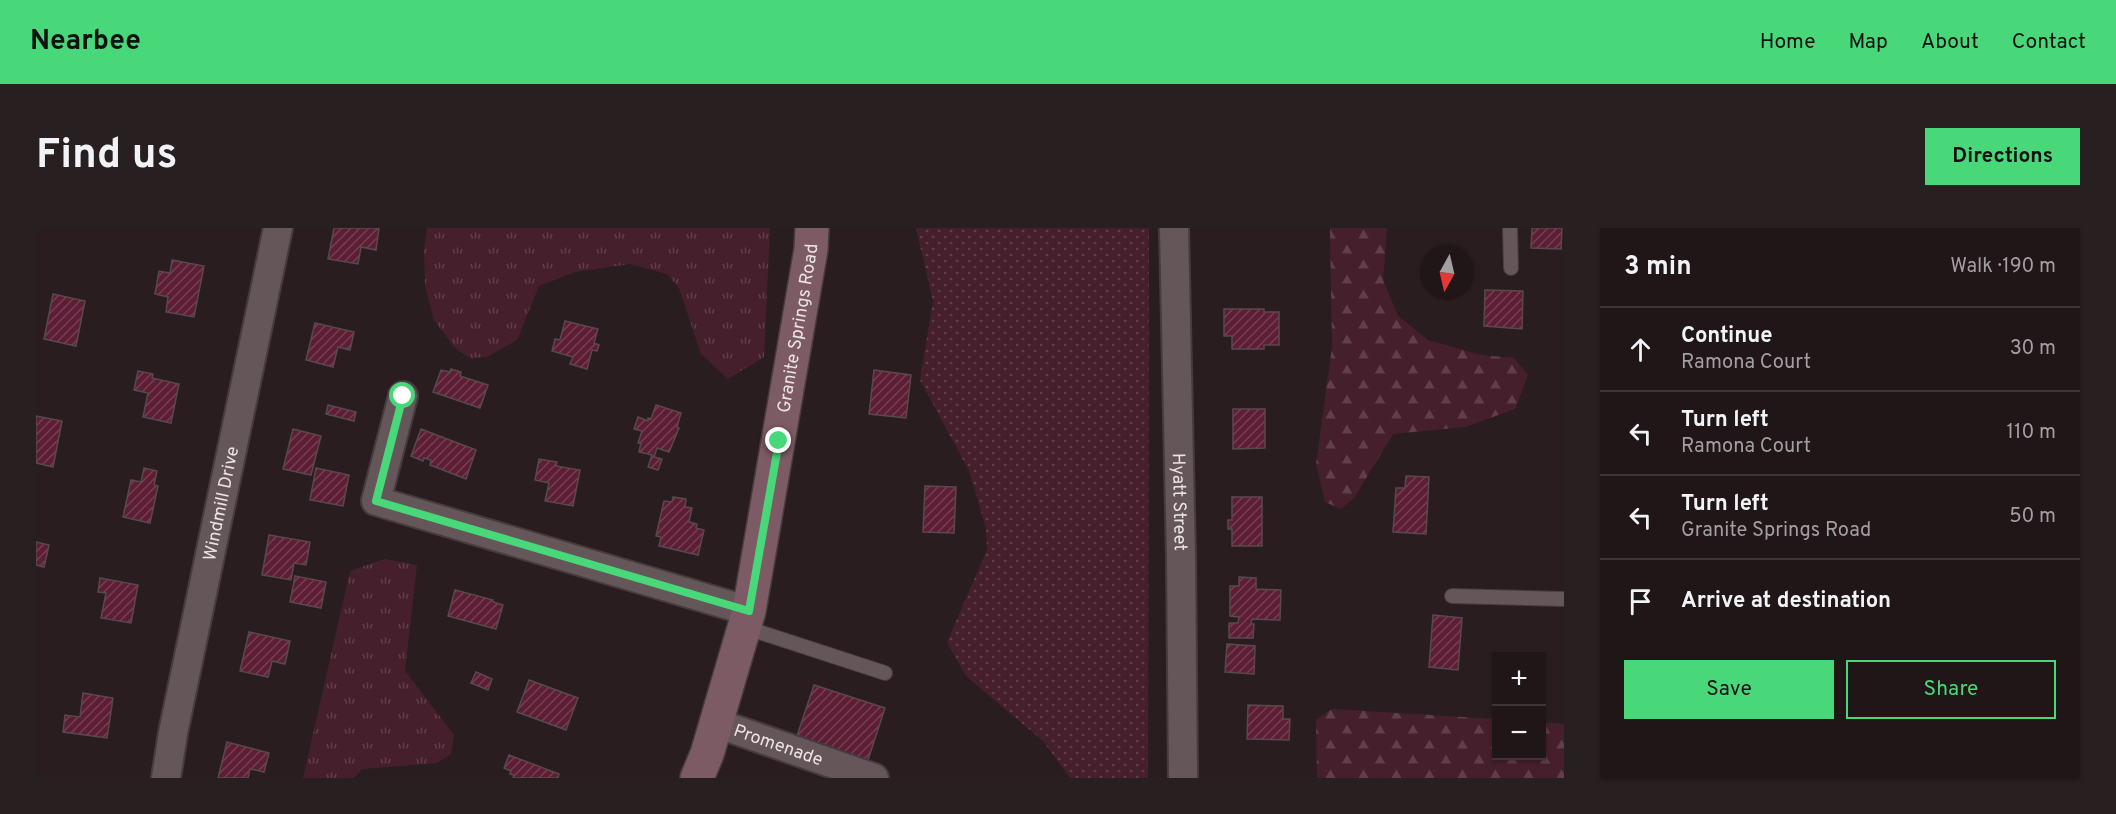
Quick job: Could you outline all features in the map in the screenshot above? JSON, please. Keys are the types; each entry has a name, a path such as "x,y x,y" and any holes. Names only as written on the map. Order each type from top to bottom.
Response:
{"street":[{"name":"Windmill Drive","path":"166,778 173,733 278,228"},
{"name":"Granite Springs Road","path":"697,778 707,754 746,619 811,249 812,228"},
{"name":"Hyatt Street","path":"1174,228 1183,778"},
{"path":"403,396 376,501 746,619"},
{"name":"Promenade","path":"716,723 874,778"}],"lane":[{"path":"1510,228 1511,268"},
{"path":"1452,596 1564,599"},
{"path":"746,619 885,673"}],"green space":[{"path":"427,228 770,228 764,357 728,379 701,354 679,288 667,274 630,264 575,272 539,286 517,340 487,357 469,358 454,347 434,320 425,286 424,249"},
{"path":"916,228 1149,228 1148,778 1070,778 1043,741 966,676 947,642 987,550 986,528 969,471 920,380 933,301"},
{"path":"1330,228 1387,228 1383,280 1398,316 1428,340 1481,355 1514,358 1528,375 1515,409 1465,427 1393,434 1354,498 1341,509 1325,502 1316,464 1332,347"},
{"path":"385,559 417,565 405,671 454,735 451,754 437,763 362,769 354,778 303,778 350,571"},
{"path":"1332,709 1492,719 1492,760 1546,760 1546,722 1564,724 1564,778 1317,778 1316,720"}],"building":[{"path":"334,228 379,228 376,250 361,247 358,264 328,259"},
{"path":"1532,228 1562,228 1561,249 1531,248"},
{"path":"172,260 204,266 194,317 166,312 168,297 155,294 159,271 170,273"},
{"path":"1485,290 1523,291 1522,329 1484,326"},
{"path":"53,294 85,301 76,346 44,339"},
{"path":"1224,309 1264,309 1264,312 1279,312 1279,345 1264,345 1264,349 1232,349 1232,336 1224,336"},
{"path":"565,321 598,329 594,343 599,345 597,351 592,350 587,369 570,364 573,357 552,351 555,339 560,340"},
{"path":"315,323 354,332 350,350 338,347 333,367 306,360"},
{"path":"451,369 461,372 460,376 488,385 480,408 433,392 441,370 450,372"},
{"path":"874,370 911,375 906,418 869,414"},
{"path":"138,371 153,374 152,378 179,384 171,423 143,417 148,393 134,390"},
{"path":"328,405 356,412 354,421 326,414"},
{"path":"656,405 681,413 677,427 679,428 669,452 657,448 654,457 662,459 658,470 648,467 652,455 639,452 641,443 638,443 642,431 634,429 638,417 648,421 648,418 651,419"},
{"path":"1233,409 1265,409 1265,448 1233,449"},
{"path":"36,416 62,421 53,467 36,463"},
{"path":"293,429 321,436 311,475 283,469"},
{"path":"421,429 476,450 466,479 430,465 431,460 424,458 423,461 411,456"},
{"path":"539,459 557,462 556,466 580,470 573,506 545,501 549,483 535,480"},
{"path":"144,468 157,471 154,485 158,486 150,523 123,517 131,480 141,482"},
{"path":"316,468 349,475 343,506 310,500"},
{"path":"1406,476 1429,477 1426,534 1393,532 1396,488 1405,488"},
{"path":"925,486 956,487 954,533 923,532"},
{"path":"673,497 686,499 685,507 692,508 689,522 697,524 696,528 704,530 698,555 659,546 661,537 656,536 664,501 672,502"},
{"path":"1232,497 1262,497 1262,546 1232,546 1232,529 1228,529 1228,520 1232,520"},
{"path":"269,535 310,542 306,565 294,563 291,580 262,575"},
{"path":"36,542 49,545 44,567 36,565"},
{"path":"295,576 326,582 321,608 290,602"},
{"path":"1239,577 1256,578 1256,589 1281,590 1280,620 1252,619 1253,638 1229,638 1229,623 1238,623 1239,617 1230,616 1230,586 1239,586"},
{"path":"100,578 138,585 131,623 101,618 106,593 98,592"},
{"path":"455,590 503,605 496,629 448,616"},
{"path":"1433,615 1462,618 1458,670 1429,667"},
{"path":"249,632 290,641 285,664 272,661 268,677 240,671"},
{"path":"1227,644 1255,646 1254,674 1225,672"},
{"path":"476,672 492,679 488,690 471,683"},
{"path":"529,680 578,698 566,730 517,712"},
{"path":"814,685 885,708 867,763 796,739"},
{"path":"83,693 113,698 107,738 63,732 65,715 80,717"},
{"path":"1248,705 1283,706 1283,719 1290,719 1289,740 1247,739"},
{"path":"227,742 269,753 264,772 250,769 248,778 218,778"},
{"path":"509,755 559,774 558,778 513,778 511,771 504,768"}],"route":[{"path":"403,396 376,501 749,611 779,441"}]}
